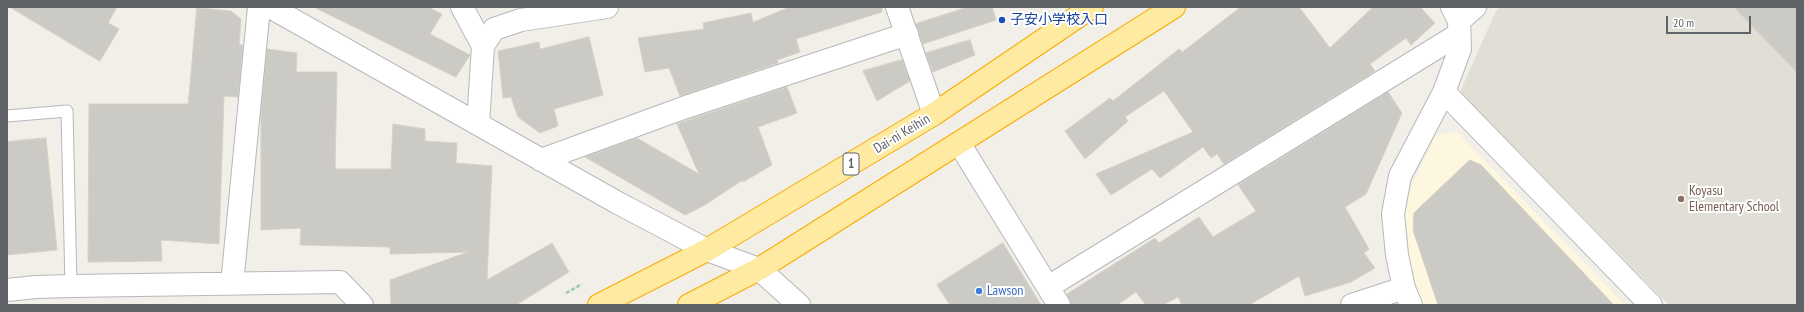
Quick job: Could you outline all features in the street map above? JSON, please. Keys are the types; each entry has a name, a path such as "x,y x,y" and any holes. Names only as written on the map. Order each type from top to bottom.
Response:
{"highway":[{"name":"Dai-ni Keihin","path":"599,305 707,250 934,114 1092,7"},
{"path":"689,305 759,269 1174,7"}],"street":[{"path":"232,284 259,7"},
{"path":"270,7 618,204 707,250 759,269 799,305"},
{"path":"462,7 483,46"},
{"path":"478,124 483,46 494,30 521,20 607,7"},
{"path":"897,7 934,114"},
{"path":"959,143 1054,296 1457,21 1475,7"},
{"path":"1352,305 1408,296 1397,255 1393,214 1400,176 1444,92 1460,49 1457,21"},
{"path":"541,160 686,107 907,34"},
{"path":"1444,92 1651,305"},
{"path":"7,290 37,296 71,286 340,282 362,305"}],"lane":[{"path":"7,116 67,111 71,286"}],"shaded area":[{"name":"Koyasu Elementary School","path":"1500,7 1797,7 1797,305 1669,305 1460,92 1496,11"},
{"path":"1457,132 1625,305 1419,305 1402,245 1402,206 1436,135"}],"building":[{"path":"10,7 117,7 108,23 119,29 100,61"},
{"path":"314,7 428,7 442,14 430,34 470,55 456,77"},
{"path":"790,7 882,7 882,12 796,39 800,52 777,60 778,63 680,96 669,68 645,72 638,38 704,29 703,23 751,13 753,22"},
{"path":"968,7 992,7 996,20 923,44 916,24"},
{"path":"1241,7 1299,7 1330,48 1373,7 1420,7 1435,23 1411,45 1406,38 1370,64 1375,71 1224,164 1217,154 1211,158 1203,147 1160,178 1152,169 1111,195 1096,174 1193,132 1164,91 1125,117 1128,121 1085,159 1065,131 1110,98 1113,101 1179,49 1182,52"},
{"path":"1734,7 1797,7 1797,72"},
{"path":"197,8 231,11 241,19 239,45 243,45 238,97 224,96 219,244 161,240 162,261 88,262 89,104 188,104"},
{"path":"589,37 603,95 554,109 558,126 540,133 518,117 511,97 503,98 498,51 539,42 540,49"},
{"path":"970,40 975,55 933,72 926,53"},
{"path":"267,49 297,53 296,72 337,72 335,169 391,169 393,124 425,129 425,141 457,143 456,163 492,166 487,280 552,243 569,272 516,305 391,305 390,280 468,252 390,254 390,247 300,245 301,228 261,230 261,113"},
{"path":"902,60 910,81 877,101 863,71"},
{"path":"787,87 797,113 758,127 772,165 743,182 743,180 703,206 685,215 585,157 637,138 699,174 677,124"},
{"path":"1388,92 1402,113 1366,194 1345,207 1369,249 1364,253 1375,268 1351,282 1305,296 1299,276 1249,305 1182,305 1178,297 1163,305 1146,305 1136,292 1117,305 1071,305 1067,294 1155,238 1159,243 1199,217 1213,237 1256,211 1238,185"},
{"path":"46,138 57,250 7,255 7,142"},
{"path":"1470,160 1481,165 1614,305 1438,305 1413,230 1414,213"},
{"path":"1003,243 1041,305 950,305 937,285"}],"place":[{"name":"子安小学校入口","path":"1002,20"},
{"name":"Koyasu Elementary School","path":"1681,199"},
{"name":"Lawson","path":"979,291"}]}
